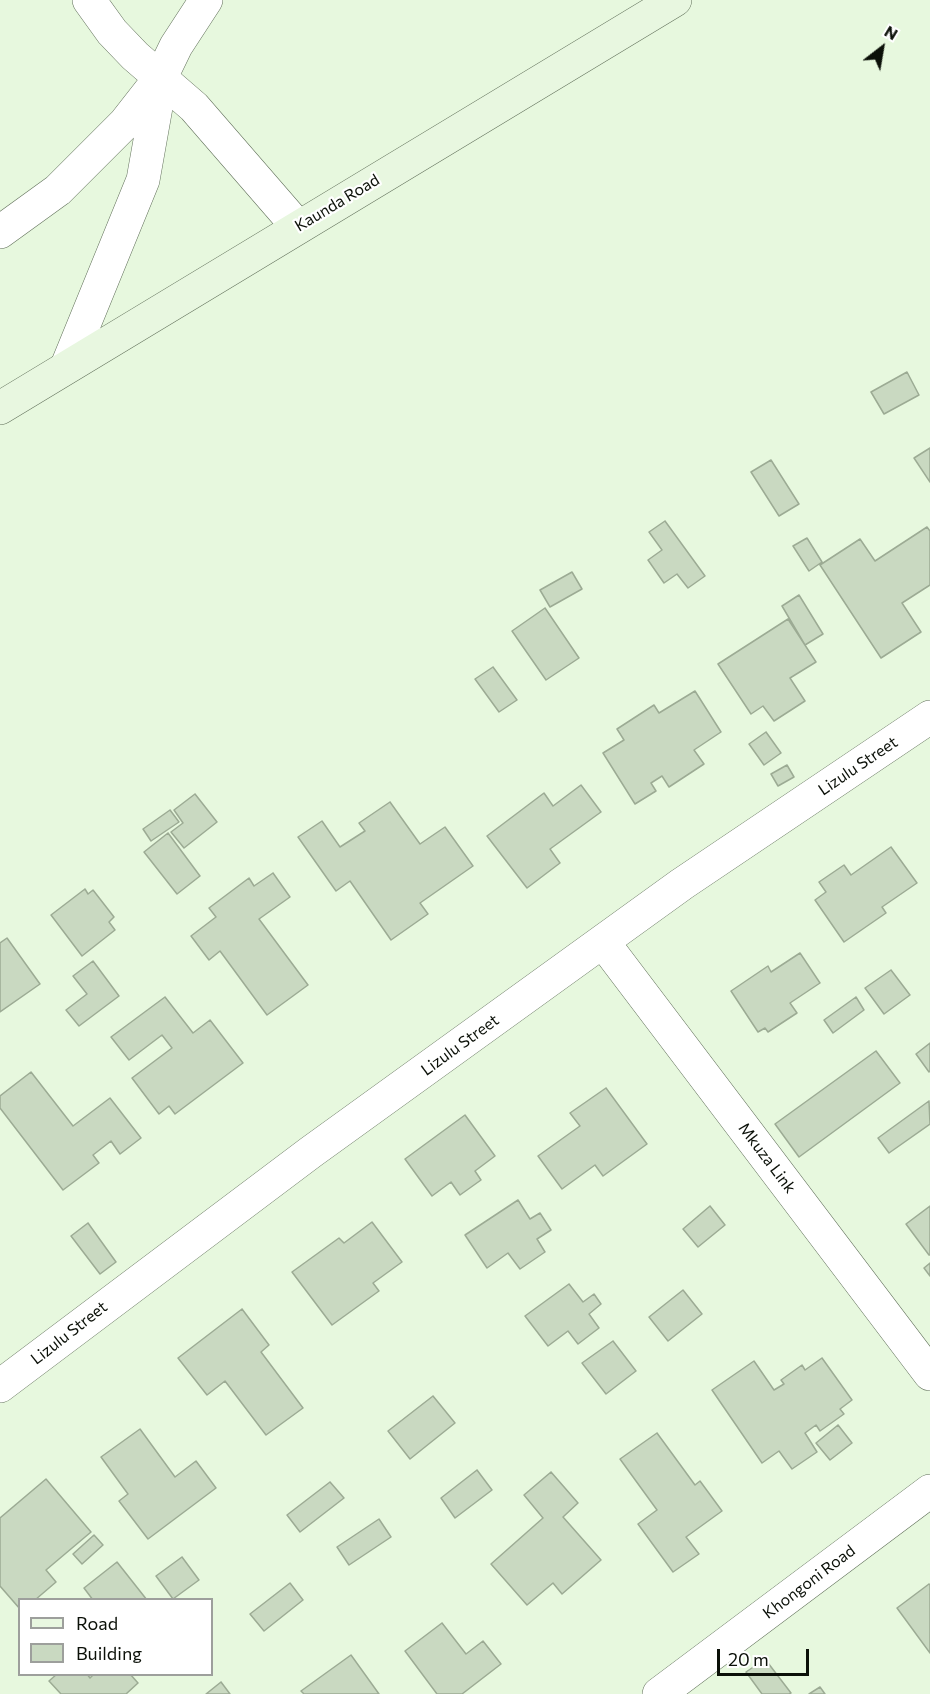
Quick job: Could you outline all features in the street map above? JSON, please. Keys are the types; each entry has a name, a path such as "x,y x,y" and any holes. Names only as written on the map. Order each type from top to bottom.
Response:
{"main road":[{"name":"Kaunda Road","path":"0,408 675,0"}],"street":[{"path":"89,0 112,32 135,56 194,107 298,227"},
{"path":"0,232 81,169 125,123 161,77 176,46 206,0"},
{"path":"67,366 143,180 161,77"},
{"name":"Lizulu Street","path":"0,1386 302,1160 682,884 930,717"},
{"name":"Mkuza Link","path":"603,942 930,1374"},
{"name":"Khongoni Road","path":"659,1694 930,1491"}],"building":[{"path":"907,372 919,395 884,414 871,392"},
{"path":"930,448 930,482 914,458"},
{"path":"771,460 799,504 779,516 751,472"},
{"path":"665,521 705,576 688,588 677,574 664,583 648,560 662,550 649,532"},
{"path":"927,527 930,531 930,585 902,603 921,632 881,658 820,565 860,539 875,561"},
{"path":"807,538 822,562 809,571 793,546"},
{"path":"572,572 582,589 550,607 540,590"},
{"path":"799,595 823,634 805,645 782,606"},
{"path":"545,608 579,658 546,680 512,631"},
{"path":"788,619 816,662 790,678 805,701 774,721 763,706 751,714 718,664"},
{"path":"493,667 517,700 499,712 475,679"},
{"path":"695,691 721,732 694,750 704,764 669,787 662,776 651,783 656,791 635,804 603,753 624,740 617,729 654,705 659,713"},
{"path":"766,732 781,753 764,765 749,744"},
{"path":"787,765 794,777 778,786 771,774"},
{"path":"581,785 601,812 550,849 560,863 527,888 487,836 544,793 553,806"},
{"path":"195,794 217,822 184,848 171,832 183,823 174,810"},
{"path":"390,802 420,844 445,827 473,866 420,903 428,914 391,940 350,881 336,891 298,837 322,821 340,847 365,831 359,823"},
{"path":"170,810 179,822 151,841 143,829"},
{"path":"168,833 200,876 177,894 144,852"},
{"path":"891,847 917,883 882,907 886,913 844,942 815,900 826,892 819,882 844,865 851,875"},
{"path":"273,873 290,897 259,919 308,985 267,1015 220,951 209,960 191,936 216,917 209,908 249,878 254,886"},
{"path":"85,889 88,894 93,890 114,917 109,922 115,930 82,956 51,915"},
{"path":"7,938 40,984 0,1012 0,943"},
{"path":"800,953 820,983 790,1003 797,1013 768,1032 765,1028 758,1032 731,991 768,966 771,972"},
{"path":"93,961 119,996 79,1026 66,1010 87,994 73,976"},
{"path":"891,970 910,995 884,1014 865,988"},
{"path":"165,997 193,1033 210,1020 243,1063 175,1114 169,1106 159,1114 132,1078 172,1048 162,1035 129,1060 111,1037"},
{"path":"856,997 864,1010 833,1033 824,1020"},
{"path":"930,1043 930,1071 929,1072 916,1054"},
{"path":"876,1051 900,1083 799,1157 775,1124"},
{"path":"31,1072 73,1126 110,1098 141,1138 120,1154 111,1141 93,1155 99,1163 63,1190 0,1108 0,1096"},
{"path":"606,1088 647,1144 603,1176 595,1165 562,1189 538,1156 580,1126 570,1113"},
{"path":"929,1101 930,1124 889,1153 878,1138"},
{"path":"465,1115 495,1156 475,1171 481,1180 460,1195 451,1182 432,1196 405,1159"},
{"path":"518,1200 530,1219 540,1213 551,1230 537,1239 545,1252 520,1269 508,1253 487,1268 465,1235"},
{"path":"710,1206 725,1225 698,1247 683,1229"},
{"path":"930,1206 930,1255 929,1255 906,1224"},
{"path":"372,1222 402,1262 373,1283 379,1291 332,1325 292,1272 339,1238 344,1243"},
{"path":"88,1223 116,1262 100,1274 71,1236"},
{"path":"930,1263 930,1276 924,1268"},
{"path":"569,1284 583,1302 594,1294 601,1304 589,1314 599,1328 578,1344 568,1331 548,1346 525,1316"},
{"path":"683,1290 702,1314 668,1341 649,1317"},
{"path":"242,1309 269,1345 261,1352 303,1408 266,1435 225,1381 207,1395 178,1358"},
{"path":"613,1341 636,1371 606,1394 582,1363"},
{"path":"822,1358 852,1400 840,1409 844,1414 820,1431 816,1425 805,1433 817,1452 792,1469 779,1451 762,1463 712,1390 754,1361 774,1390 784,1384 781,1380 802,1365 805,1370"},
{"path":"433,1396 455,1423 410,1459 388,1431"},
{"path":"838,1425 852,1443 830,1460 816,1443"},
{"path":"140,1429 175,1477 196,1461 216,1488 148,1539 119,1501 128,1494 101,1457"},
{"path":"657,1433 695,1485 700,1481 722,1511 686,1537 699,1554 673,1572 638,1524 657,1510 620,1459"},
{"path":"477,1470 492,1490 455,1518 441,1498"},
{"path":"551,1472 578,1503 563,1517 601,1560 562,1594 553,1583 527,1605 491,1564 543,1518 524,1495"},
{"path":"46,1479 91,1532 46,1570 56,1582 37,1598 18,1598 18,1607 0,1586 0,1518"},
{"path":"330,1482 344,1498 300,1532 287,1515"},
{"path":"379,1519 391,1537 349,1565 337,1547"},
{"path":"94,1535 103,1545 82,1564 73,1554"},
{"path":"182,1557 199,1580 172,1598 156,1576"},
{"path":"117,1562 145,1598 92,1598 84,1588"},
{"path":"290,1583 303,1600 264,1631 250,1614"},
{"path":"930,1585 930,1653 897,1608"},
{"path":"442,1623 466,1654 483,1641 501,1664 462,1694 437,1694 405,1651"},
{"path":"351,1655 379,1694 304,1694 301,1691"},
{"path":"765,1659 791,1693 762,1694 746,1672"},
{"path":"55,1676 88,1676 90,1678 92,1676 132,1676 138,1683 126,1694 61,1694 49,1681"},
{"path":"221,1682 230,1694 206,1694"},
{"path":"820,1687 825,1694 809,1694"}]}
